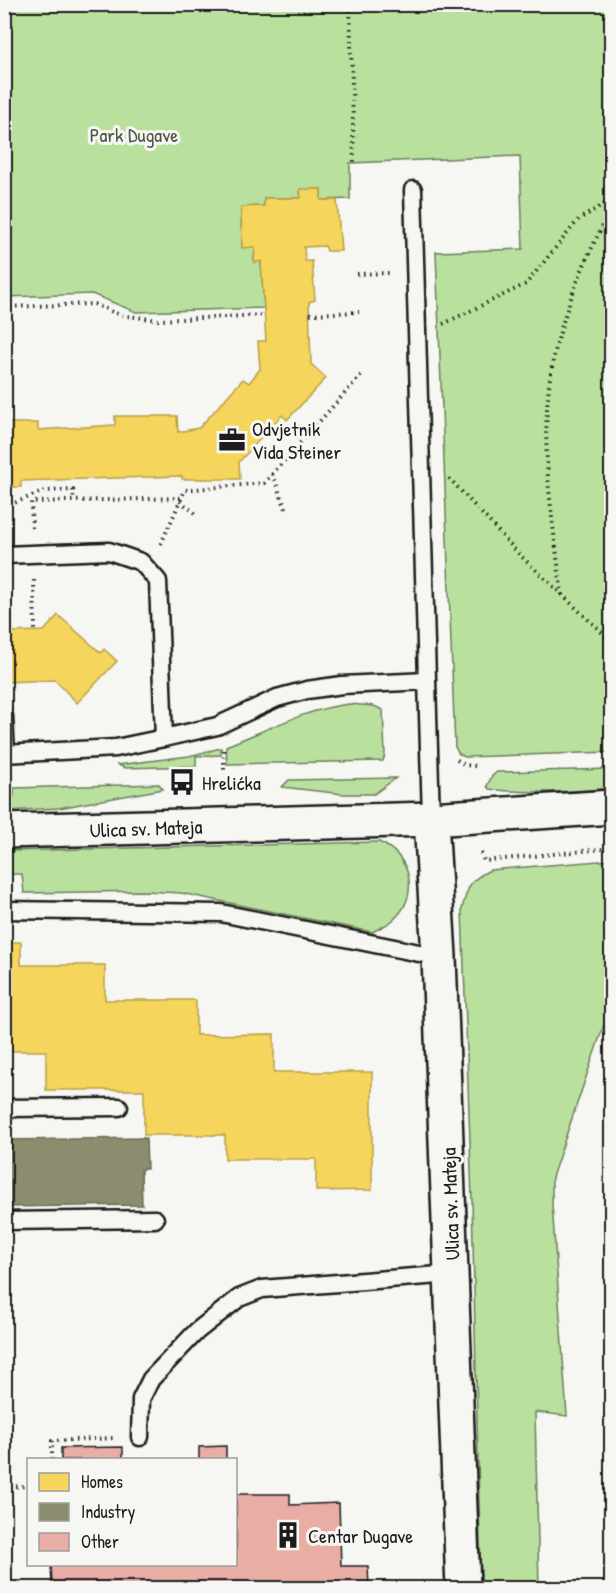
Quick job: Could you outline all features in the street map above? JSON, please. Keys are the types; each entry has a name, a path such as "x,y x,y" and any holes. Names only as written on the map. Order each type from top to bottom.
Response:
{"street":[{"name":"Ulica sv. Mateja","path":"4,831 431,819 612,807"},
{"name":"Ulica sv. Mateja","path":"431,819 439,957 463,1588"}],"lane":[{"path":"413,190 431,819"},
{"path":"4,555 109,551 141,562 158,580 164,738"},
{"path":"4,716 5,754 116,748 217,726 277,698 307,690 342,685 427,681"},
{"path":"4,910 221,913 439,957"},
{"path":"4,1108 119,1107"},
{"path":"4,1221 155,1219"},
{"path":"140,1437 141,1399 151,1379 197,1331 239,1298 262,1289 452,1274"}],"path":[{"path":"350,4 354,165"},
{"path":"417,334 458,318 526,284 579,219 612,200"},
{"path":"562,596 547,453 552,367 564,321 595,239 612,209"},
{"path":"357,274 415,273"},
{"path":"4,307 94,304 120,315 158,320 265,315"},
{"path":"310,314 359,312"},
{"path":"157,552 185,490 264,483 363,373"},
{"path":"272,474 287,511"},
{"path":"447,477 520,555 612,642"},
{"path":"4,507 44,491 73,490 74,500"},
{"path":"45,501 181,499 195,513"},
{"path":"454,758 465,765 475,766"},
{"path":"481,853 484,861 612,848"},
{"path":"52,1458 52,1441 140,1437"},
{"path":"4,1487 27,1486"}],"green space":[{"name":"Park Dugave","path":"4,5 611,5 611,752 465,757 459,754 455,747 436,252 523,249 520,156 350,163 350,199 321,200 321,189 300,190 301,198 264,198 264,206 241,207 242,247 255,247 254,262 261,261 264,308 136,312 92,294 5,297"},
{"path":"349,704 374,706 383,710 385,754 383,761 227,764 226,746 286,721"},
{"path":"221,748 221,755 196,756 196,766 125,768 118,765 189,756"},
{"path":"611,769 611,788 535,792 504,791 489,789 487,786 497,772"},
{"path":"396,778 374,794 343,794 282,787 289,780"},
{"path":"159,784 163,789 59,808 5,811 5,796 14,796 14,788"},
{"path":"379,842 399,856 409,877 409,888 402,910 391,922 372,932 181,893 146,891 24,893 22,874 5,874 5,851"},
{"path":"611,860 611,1004 552,1177 567,1416 535,1412 539,1588 481,1588 472,1200 462,909 470,885 490,870"}],"building: Homes":[{"path":"300,189 321,189 321,200 337,200 341,251 327,251 325,246 304,247 305,261 312,261 315,300 309,302 311,364 326,378 287,420 282,415 239,462 240,479 182,479 182,476 21,481 21,487 4,487 4,423 38,423 38,430 115,425 115,416 177,416 178,432 199,428 243,379 249,383 260,369 258,341 266,341 261,261 254,263 255,247 242,248 241,207 264,206 264,198 301,198"},
{"path":"58,615 101,653 104,649 117,661 77,703 55,680 4,682 4,632 44,631"},
{"path":"4,942 21,942 21,965 105,965 105,1000 196,1000 196,1035 274,1034 274,1072 372,1072 372,1190 316,1191 316,1159 225,1159 225,1135 144,1135 144,1090 46,1090 46,1051 4,1051"}],"building: Industry":[{"path":"146,1138 147,1169 141,1169 142,1205 4,1207 4,1140"}],"building: Other":[{"path":"226,1446 226,1458 199,1458 199,1447"},
{"path":"123,1447 123,1458 61,1458 61,1448"},
{"name":"Centar Dugave","path":"237,1494 290,1494 290,1505 339,1503 341,1566 368,1566 369,1588 52,1588 51,1566 237,1566"}],"place":[{"name":"Odvjetnik Vida Steiner","path":"232,440"},
{"name":"Hrelićka","path":"182,782"},
{"name":"Centar Dugave","path":"288,1535"}]}
